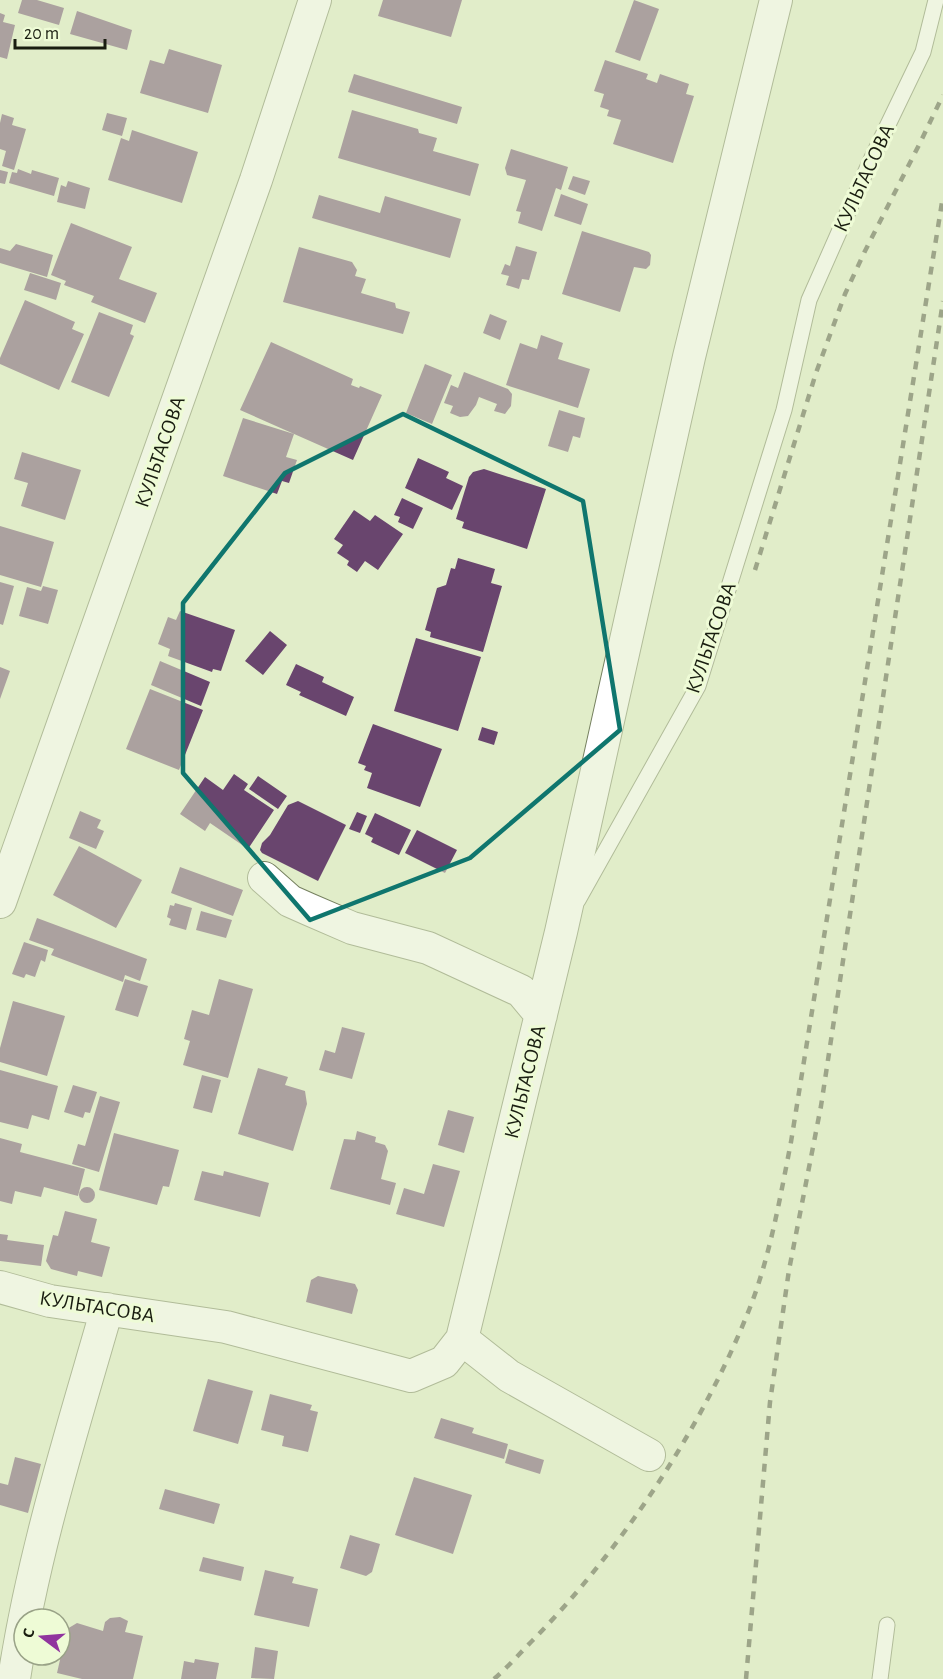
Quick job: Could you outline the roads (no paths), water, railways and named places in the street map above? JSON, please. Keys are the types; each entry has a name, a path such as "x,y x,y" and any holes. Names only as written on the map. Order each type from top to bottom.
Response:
{"street":[{"name":"КУЛЬТАСОВА","path":"0,902 256,180 315,0"},
{"path":"561,932 689,357 776,0"},
{"path":"264,878 290,901 308,909 352,928 429,948 521,991 541,1015"},
{"name":"КУЛЬТАСОВА","path":"0,1287 50,1301 225,1327 411,1376 444,1362 462,1339 561,932"},
{"path":"14,1679 23,1618 107,1309"},
{"path":"462,1339 509,1376 649,1455"}],"lane":[{"name":"КУЛЬТАСОВА","path":"561,932 698,686 783,410 809,300 870,162 923,52 936,0"},
{"path":"880,1679 887,1624"}],"railway":[{"path":"755,570 816,373 845,294 943,95"},
{"path":"494,1679 566,1605 598,1567 657,1485 708,1399 749,1310 763,1269 791,1142 943,196"},
{"path":"746,1679 770,1402 789,1270 821,1106 943,301"}]}
